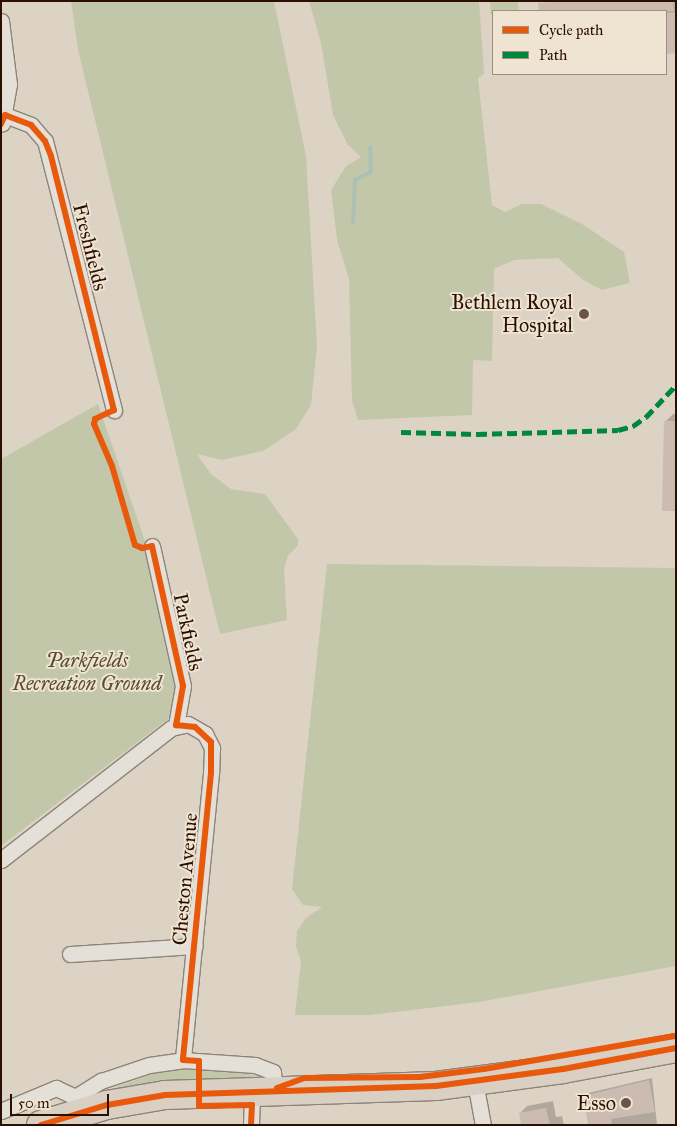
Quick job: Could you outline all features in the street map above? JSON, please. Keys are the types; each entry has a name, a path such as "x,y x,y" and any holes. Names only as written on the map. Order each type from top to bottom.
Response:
{"highway":[{"path":"41,1125 76,1105 166,1095 264,1090 393,1089 475,1082 676,1048"}],"street":[{"path":"1,21 9,84 3,120"},
{"name":"Freshfields","path":"3,120 31,125 48,148 114,410"},
{"name":"Parkfields","path":"152,546 183,686 176,725"},
{"name":"Cheston Avenue","path":"176,725 188,724 200,729 212,748 183,1060"},
{"path":"1,860 176,725"},
{"name":"Cheston Avenue","path":"70,954 195,946"},
{"path":"1,1112 56,1088 76,1105 101,1081 125,1072 183,1060 255,1065 273,1072 251,1125"},
{"path":"475,1082 483,1125"}],"green space":[{"path":"71,1 274,1 306,156 317,346 311,405 296,429 263,451 222,460 197,454 211,474 231,489 265,494 298,539 298,545 288,556 284,569 287,620 220,634 78,50"},
{"path":"309,1 479,1 484,74 478,78 492,205 505,212 522,204 541,204 582,224 624,252 630,283 602,290 583,280 558,258 514,260 494,269 492,361 473,360 472,415 358,420 352,401 349,279 337,240 331,190 346,166 361,157 348,145 333,115 321,43"},
{"path":"490,1 518,1 519,10 492,10 491,16"},
{"name":"Parkfields Recreation Ground","path":"98,404 147,547 177,686 168,719 1,846 1,459"},
{"path":"327,564 676,568 676,966 479,1002 370,1015 295,1015 301,961 296,946 297,931 306,918 322,907 303,905 292,889"},
{"path":"210,1069 261,1076 175,1080 105,1091 164,1070"}],"building":[{"path":"565,1 673,1 674,11 539,10 538,3"},
{"path":"676,12 676,53 667,54 667,13"},
{"path":"664,421 676,421 676,511 662,511"},
{"path":"649,1080 655,1112 611,1119 612,1125 588,1125 583,1096"},
{"path":"546,1108 550,1125 521,1125 519,1113"}],"waterway":[{"path":"353,222 355,180 371,172 370,147"}],"marked path":[{"path":"401,432 477,434 618,430 633,426 646,417 676,385"}],"cycle path":[{"path":"1,124 5,115 31,125 45,141 51,156 114,410 95,419 94,424 112,466 135,545 142,548 152,546 183,686 176,725 195,727 211,742 211,773 183,1060 199,1061 199,1106 252,1105 251,1125"},
{"path":"277,1088 305,1078 420,1077 484,1069 676,1036"},
{"path":"41,1125 107,1105 165,1095 436,1086 563,1069 676,1048"}],"place":[{"name":"Bethlem Royal Hospital","path":"584,314"},
{"name":"Esso","path":"626,1103"}]}
